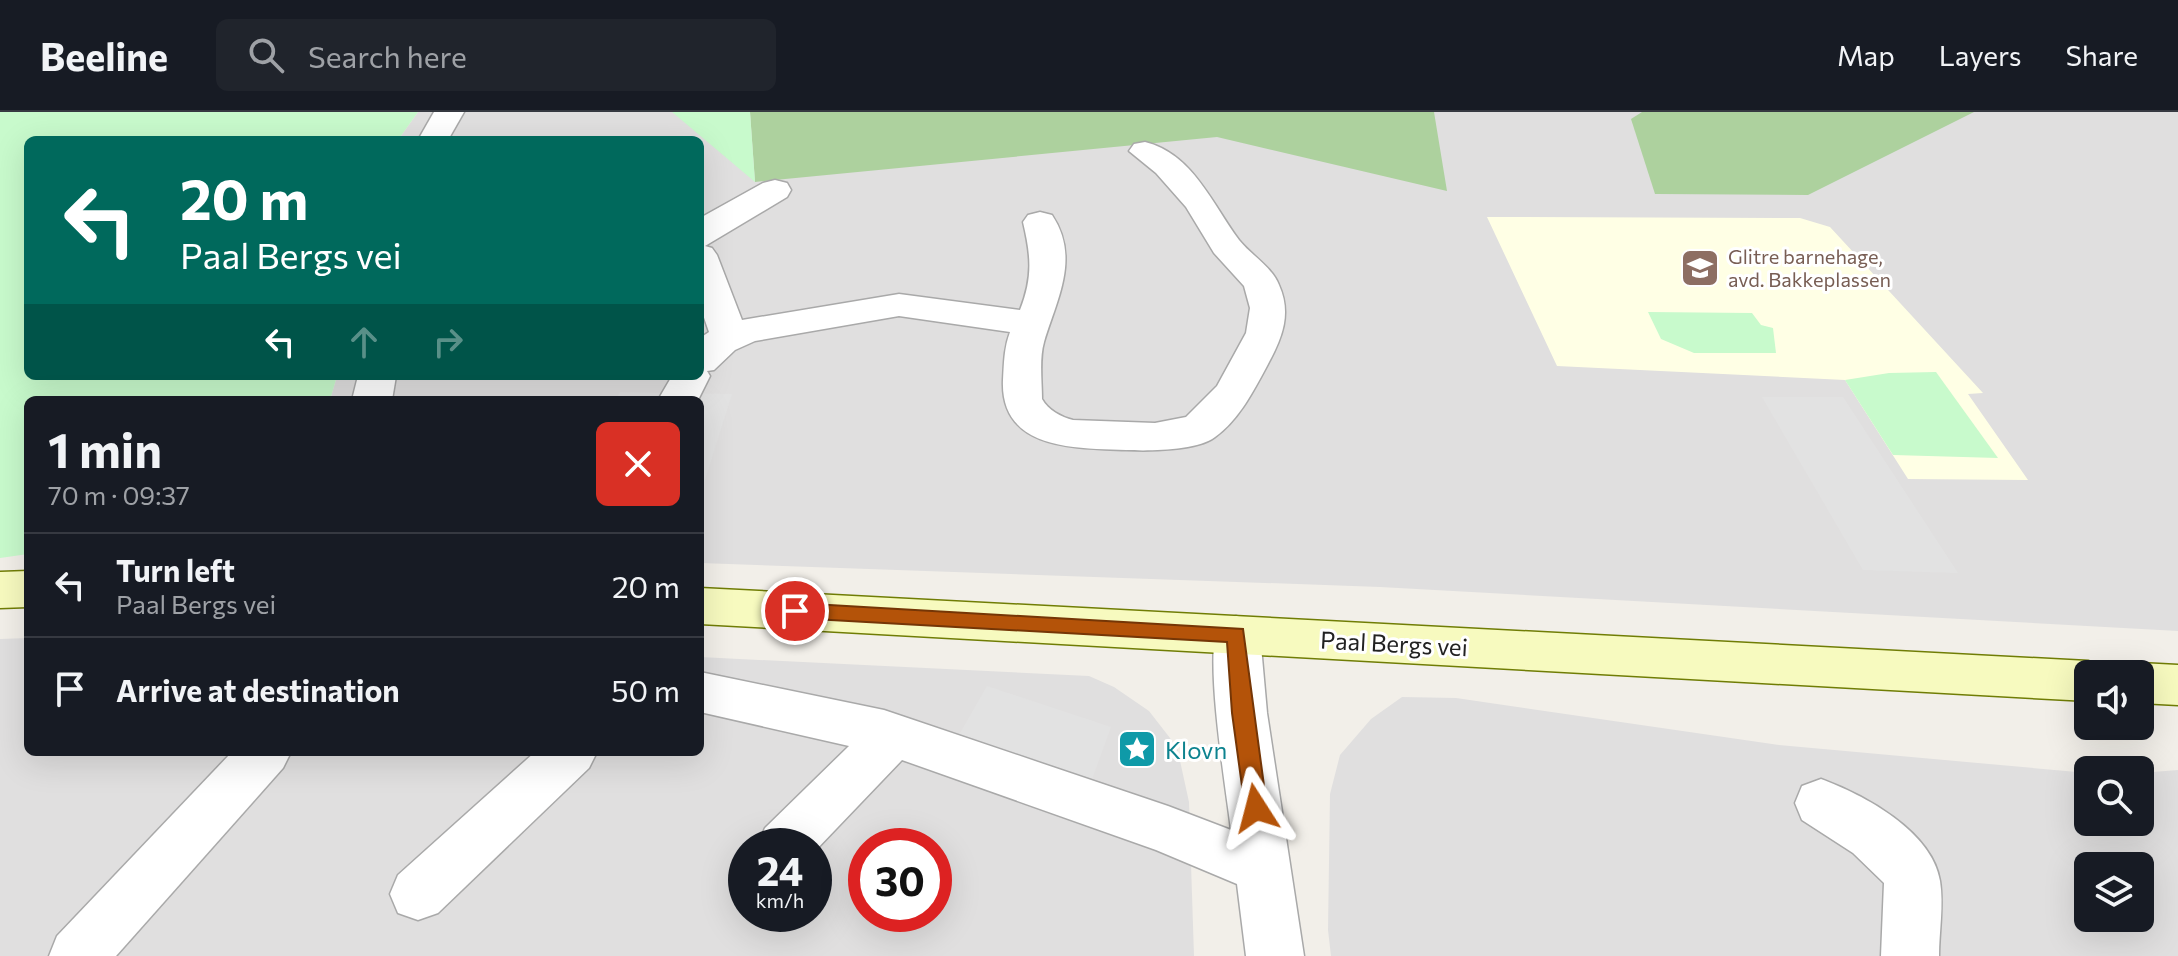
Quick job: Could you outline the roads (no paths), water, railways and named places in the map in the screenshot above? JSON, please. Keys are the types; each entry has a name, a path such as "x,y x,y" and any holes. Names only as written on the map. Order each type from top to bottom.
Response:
{"street":[{"path":"435,136 449,112"},
{"path":"1040,222 1049,261 1044,295 1024,345 1022,399 1031,415 1051,429 1073,434 1155,437 1199,429 1232,394 1265,333 1268,308 1261,283 1226,246 1200,203 1167,166 1145,151"},
{"path":"704,233 775,190"},
{"path":"704,266 729,336"},
{"path":"704,355 729,336 899,305 1034,324"},
{"name":"Paal Bergs vei","path":"704,606 2074,680"},
{"path":"1236,635 1242,713 1275,956"},
{"path":"2154,684 2178,685"},
{"path":"704,692 893,735 1168,830 1265,869"},
{"path":"802,828 893,735"},
{"path":"78,956 261,756"},
{"path":"418,894 567,756"},
{"path":"1821,803 1884,844 1908,870 1912,880 1910,956"}],"place":[{"name":"Glitre barnehage, avd. Bakkeplassen","path":"1700,268"},
{"name":"Klovn","path":"1137,749"}]}
